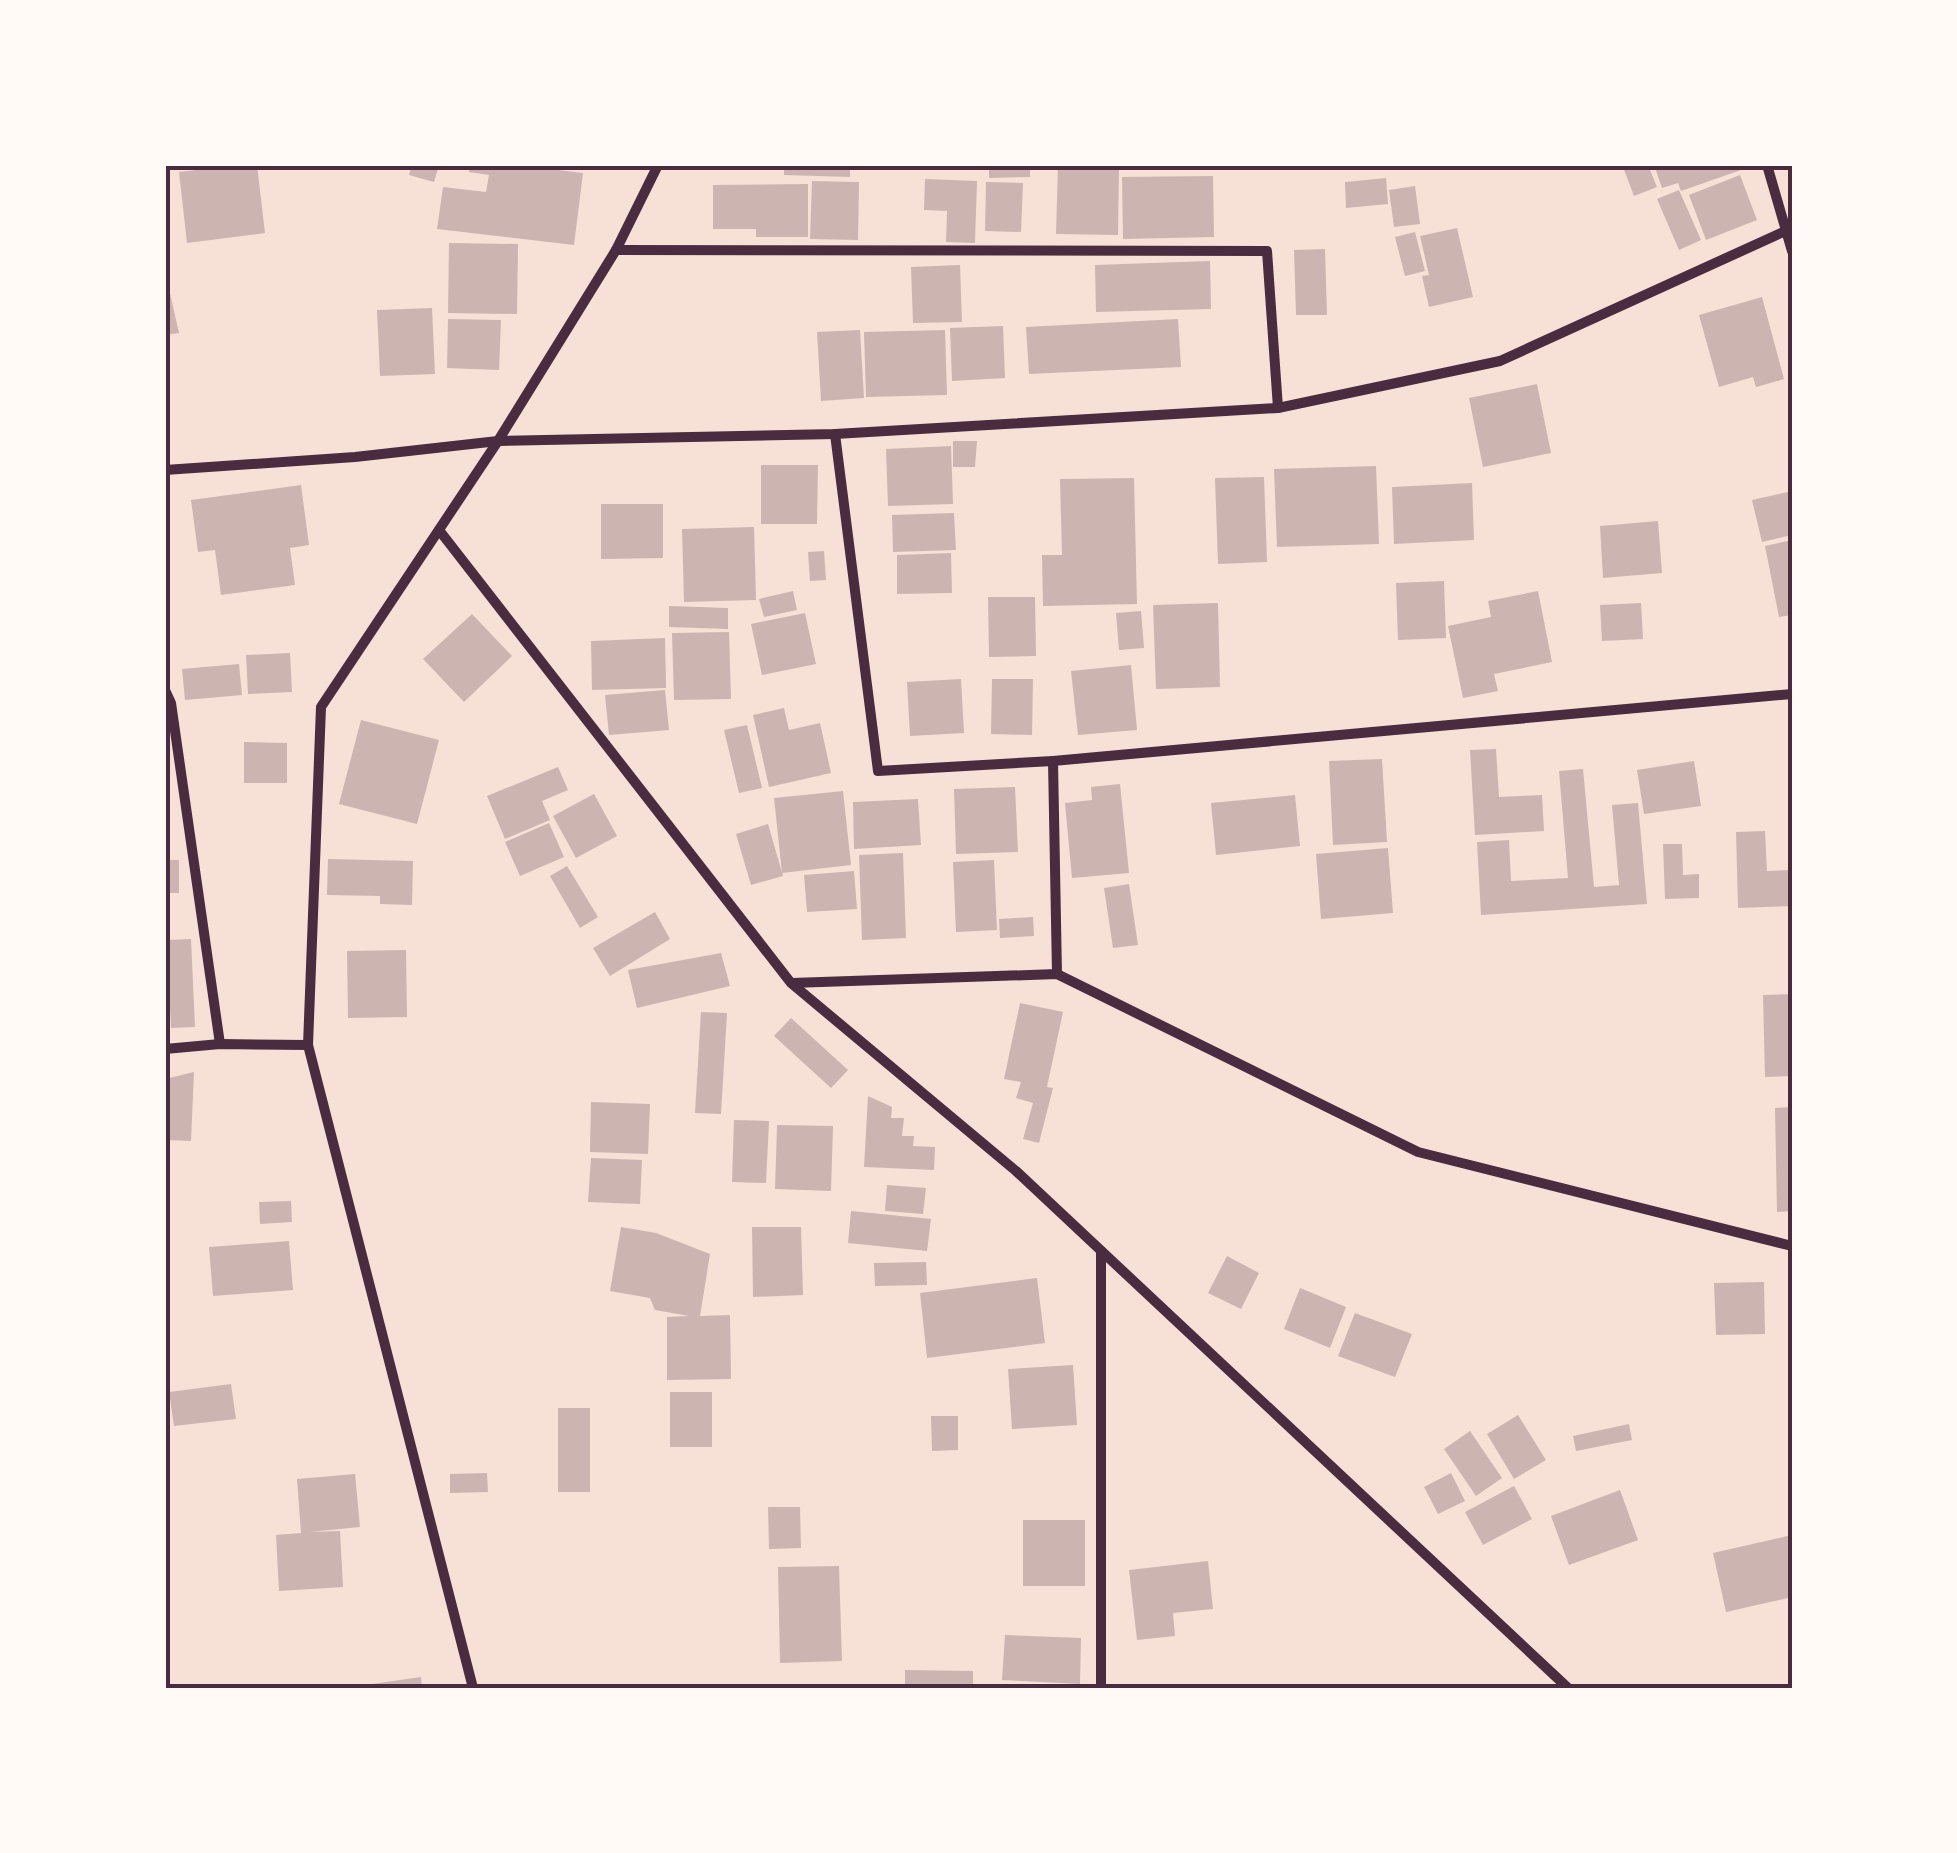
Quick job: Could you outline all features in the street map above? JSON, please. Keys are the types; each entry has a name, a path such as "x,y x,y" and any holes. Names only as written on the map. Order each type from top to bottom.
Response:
{"street":[{"path":"473,1688 308,1045 321,707 498,441 616,250 658,165"},
{"path":"1767,165 1789,229 1792,251"},
{"path":"165,470 355,457 498,441 836,434 1278,408 1500,361 1789,229"},
{"path":"616,250 1267,251 1278,408"},
{"path":"836,434 878,771 1052,760 1792,694"},
{"path":"439,530 791,983 1016,1172 1568,1688"},
{"path":"165,690 220,1044"},
{"path":"1052,760 1057,974"},
{"path":"791,983 1057,974 1418,1152 1792,1246"},
{"path":"165,1049 220,1044 308,1045"},
{"path":"1100,1688 1101,1251"}],"building":[{"path":"257,165 265,233 187,243 179,172"},
{"path":"412,165 439,165 434,182 409,175"},
{"path":"470,165 518,165 583,173 574,245 437,229 443,187 486,192 489,175 469,172"},
{"path":"784,165 850,165 850,177 784,175"},
{"path":"989,165 1030,165 1030,177 989,178"},
{"path":"1058,165 1119,165 1118,235 1056,234"},
{"path":"1648,165 1657,187 1634,196 1623,167"},
{"path":"1654,165 1740,165 1741,170 1681,191 1678,183 1662,188"},
{"path":"1740,175 1757,220 1706,240 1689,195"},
{"path":"1213,176 1214,237 1123,239 1122,177"},
{"path":"1386,178 1388,204 1346,208 1345,182"},
{"path":"925,179 977,181 975,243 946,242 947,211 924,210"},
{"path":"812,181 859,182 858,240 810,239"},
{"path":"986,182 1023,183 1021,232 985,231"},
{"path":"808,184 808,237 756,237 756,229 713,229 713,185"},
{"path":"1415,186 1420,224 1394,227 1389,190"},
{"path":"1679,190 1701,240 1679,250 1657,199"},
{"path":"1457,228 1473,297 1429,307 1422,276 1429,275 1420,236"},
{"path":"1415,232 1425,271 1405,276 1395,237"},
{"path":"449,243 518,244 517,314 448,313"},
{"path":"1325,249 1327,315 1296,315 1294,250"},
{"path":"1210,261 1211,309 1096,312 1095,265"},
{"path":"960,265 962,322 913,323 911,267"},
{"path":"165,271 179,333 165,335"},
{"path":"1762,297 1784,379 1756,387 1753,377 1719,387 1699,315"},
{"path":"432,308 435,374 380,376 377,310"},
{"path":"448,319 501,320 499,370 447,368"},
{"path":"1178,319 1181,367 1029,374 1026,327"},
{"path":"1003,326 1005,378 952,381 950,328"},
{"path":"860,330 864,398 821,401 817,332"},
{"path":"945,330 947,395 866,397 864,332"},
{"path":"1537,384 1551,453 1483,467 1469,398"},
{"path":"953,441 977,441 975,467 953,467"},
{"path":"951,446 953,504 888,506 886,449"},
{"path":"761,465 818,465 817,524 761,524"},
{"path":"1376,466 1379,544 1277,547 1274,469"},
{"path":"1264,477 1267,562 1218,564 1215,478"},
{"path":"1134,478 1137,604 1043,606 1042,555 1062,555 1060,479"},
{"path":"1472,483 1474,540 1394,544 1392,487"},
{"path":"301,485 309,545 290,548 295,585 221,595 215,550 198,552 191,500"},
{"path":"1792,491 1792,535 1762,542 1752,500"},
{"path":"601,504 663,504 663,558 601,559"},
{"path":"954,513 956,550 893,552 892,515"},
{"path":"1658,521 1662,573 1603,578 1600,526"},
{"path":"754,527 756,600 684,602 682,529"},
{"path":"1792,540 1792,615 1779,617 1765,546"},
{"path":"824,551 826,580 810,581 808,552"},
{"path":"951,553 952,593 897,594 897,555"},
{"path":"1444,581 1446,638 1398,640 1396,583"},
{"path":"793,591 797,610 764,617 759,599"},
{"path":"1538,591 1552,662 1494,674 1498,691 1463,698 1448,626 1491,617 1488,601"},
{"path":"988,597 1035,597 1036,656 989,657"},
{"path":"1218,603 1220,687 1156,689 1153,605"},
{"path":"1641,603 1643,639 1602,641 1600,605"},
{"path":"669,606 728,608 728,629 669,627"},
{"path":"1141,611 1144,648 1119,650 1116,613"},
{"path":"805,613 816,664 762,675 751,624"},
{"path":"472,614 512,656 464,702 423,659"},
{"path":"729,632 731,699 674,700 672,633"},
{"path":"665,638 666,688 592,690 591,641"},
{"path":"290,653 292,692 248,694 246,655"},
{"path":"239,664 242,695 185,700 182,669"},
{"path":"1131,665 1137,730 1078,735 1071,671"},
{"path":"961,679 964,733 910,736 907,682"},
{"path":"992,679 1033,679 1032,735 991,734"},
{"path":"665,690 669,730 609,735 605,695"},
{"path":"784,708 789,730 820,723 831,773 769,787 753,715"},
{"path":"361,720 439,740 417,824 339,804"},
{"path":"747,725 762,788 739,793 724,730"},
{"path":"244,742 287,743 287,783 244,783"},
{"path":"1496,749 1499,797 1542,795 1544,831 1475,835 1470,750"},
{"path":"1382,759 1387,842 1333,845 1329,761"},
{"path":"1694,761 1701,806 1644,814 1637,770"},
{"path":"558,767 568,790 542,801 550,820 505,839 487,796"},
{"path":"1583,769 1594,887 1619,885 1612,805 1638,803 1647,904 1481,915 1477,842 1509,840 1511,881 1568,878 1559,771"},
{"path":"1120,784 1129,873 1072,878 1065,803 1092,800 1091,787"},
{"path":"1015,787 1018,852 956,854 954,789"},
{"path":"843,791 851,865 782,873 774,798"},
{"path":"594,794 617,836 576,858 553,816"},
{"path":"1295,795 1300,846 1216,855 1211,803"},
{"path":"918,799 921,845 854,849 853,802"},
{"path":"549,823 564,857 520,876 505,842"},
{"path":"768,824 783,876 751,885 736,834"},
{"path":"1765,831 1767,871 1792,870 1792,906 1738,908 1736,832"},
{"path":"1663,844 1682,844 1683,875 1699,874 1699,898 1665,899"},
{"path":"1388,848 1393,913 1321,919 1316,854"},
{"path":"903,853 906,938 862,940 859,855"},
{"path":"328,859 413,861 412,905 380,904 380,896 327,895"},
{"path":"165,860 179,860 179,893 165,893"},
{"path":"994,860 997,930 956,932 953,862"},
{"path":"567,866 598,917 580,928 550,876"},
{"path":"854,871 857,909 807,912 804,875"},
{"path":"1129,884 1138,945 1113,948 1104,888"},
{"path":"655,912 670,939 610,976 593,948"},
{"path":"1033,917 1034,936 1000,938 999,919"},
{"path":"191,939 195,1027 171,1028 167,940"},
{"path":"406,950 407,1017 348,1018 347,951"},
{"path":"721,953 730,986 637,1008 628,970"},
{"path":"1792,994 1792,1076 1765,1077 1763,995"},
{"path":"1020,1003 1063,1012 1047,1087 1053,1088 1039,1143 1023,1139 1033,1103 1016,1098 1021,1082 1004,1079"},
{"path":"701,1012 727,1013 721,1114 695,1113"},
{"path":"791,1018 848,1070 831,1088 774,1036"},
{"path":"194,1072 191,1141 165,1140 165,1079"},
{"path":"868,1096 892,1107 891,1118 904,1118 902,1136 914,1136 913,1146 935,1147 934,1170 864,1167"},
{"path":"591,1102 650,1104 648,1154 590,1152"},
{"path":"1792,1107 1792,1211 1777,1212 1775,1108"},
{"path":"734,1120 769,1121 766,1183 732,1182"},
{"path":"777,1125 833,1126 831,1191 775,1189"},
{"path":"591,1158 642,1160 640,1204 588,1202"},
{"path":"887,1185 926,1188 923,1214 885,1211"},
{"path":"291,1201 292,1222 260,1224 259,1202"},
{"path":"851,1211 931,1219 927,1251 848,1243"},
{"path":"621,1227 656,1233 710,1254 700,1316 730,1315 731,1379 667,1380 667,1317 689,1316 655,1310 650,1298 610,1291"},
{"path":"752,1227 801,1227 803,1295 753,1297"},
{"path":"289,1241 293,1290 213,1296 209,1247"},
{"path":"1227,1256 1259,1273 1241,1309 1208,1293"},
{"path":"926,1262 927,1285 875,1286 874,1263"},
{"path":"1037,1278 1045,1343 927,1358 920,1293"},
{"path":"1764,1282 1765,1334 1716,1335 1714,1283"},
{"path":"1300,1288 1346,1307 1330,1348 1284,1329"},
{"path":"1355,1313 1412,1334 1395,1377 1338,1356"},
{"path":"1073,1365 1077,1425 1012,1429 1008,1369"},
{"path":"231,1384 236,1419 174,1426 169,1392"},
{"path":"670,1392 712,1392 712,1447 670,1447"},
{"path":"558,1408 590,1408 590,1492 558,1492"},
{"path":"1518,1415 1546,1460 1514,1479 1487,1434"},
{"path":"931,1416 958,1416 958,1450 932,1451"},
{"path":"1629,1424 1632,1440 1576,1451 1573,1436"},
{"path":"1470,1431 1502,1478 1476,1496 1444,1449"},
{"path":"487,1473 488,1492 450,1493 450,1474"},
{"path":"1451,1473 1465,1501 1438,1514 1424,1487"},
{"path":"355,1474 360,1527 309,1532 340,1531 343,1587 279,1591 276,1535 301,1533 297,1479"},
{"path":"1514,1486 1532,1519 1483,1545 1465,1512"},
{"path":"1620,1490 1638,1540 1569,1565 1551,1516"},
{"path":"768,1507 800,1507 801,1548 769,1549"},
{"path":"1023,1520 1085,1520 1085,1586 1023,1586"},
{"path":"1792,1535 1792,1597 1726,1612 1713,1553"},
{"path":"1208,1561 1213,1609 1173,1613 1175,1636 1137,1640 1129,1570"},
{"path":"839,1566 842,1661 780,1663 778,1567"},
{"path":"1005,1635 1081,1638 1080,1684 1002,1680"},
{"path":"905,1670 973,1671 973,1688 905,1688"},
{"path":"421,1677 422,1688 373,1688 372,1684"}]}
